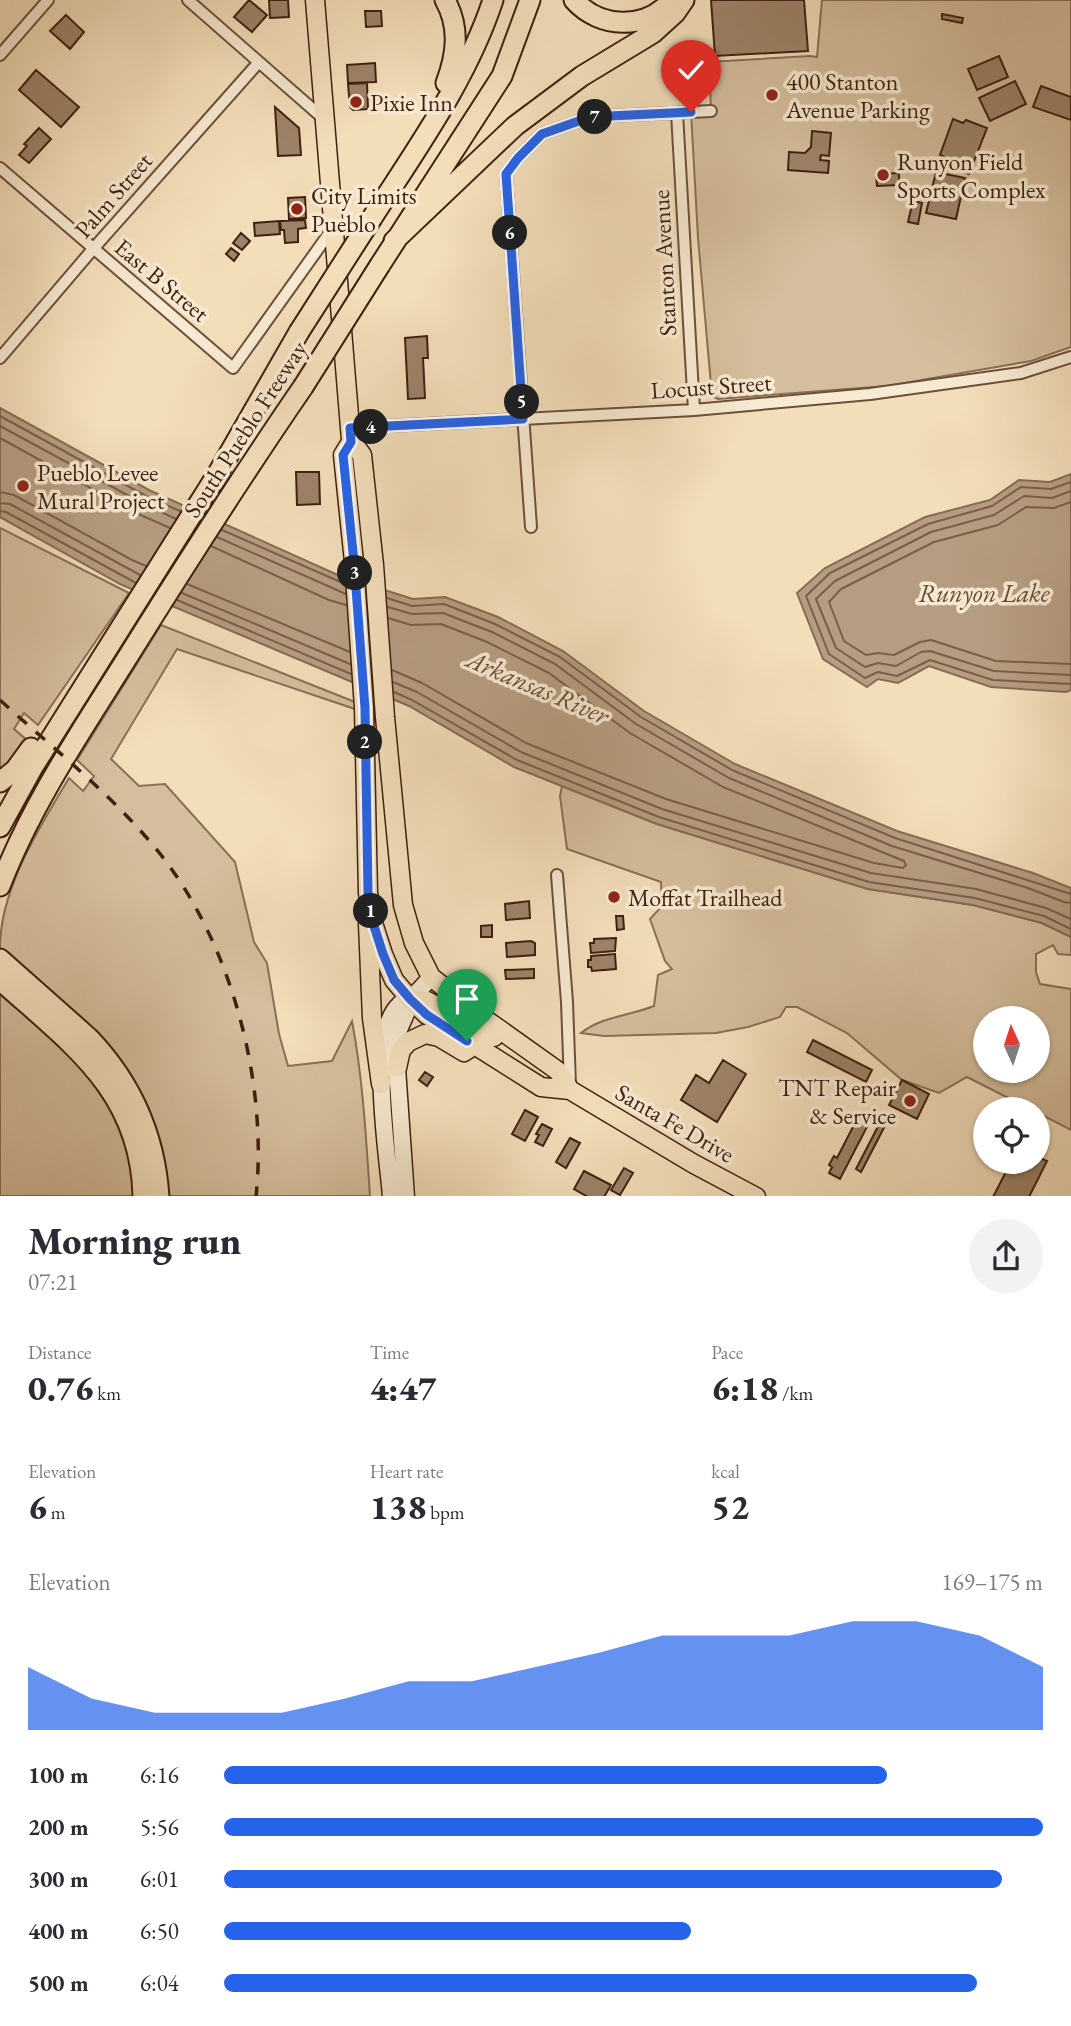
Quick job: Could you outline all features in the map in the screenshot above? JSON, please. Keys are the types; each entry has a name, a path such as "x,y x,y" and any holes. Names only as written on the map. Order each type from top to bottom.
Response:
{"highway":[{"path":"391,189 447,81 454,58 457,35 451,11 445,0"},
{"name":"South Pueblo Freeway","path":"0,827 33,766 218,472 299,332 448,99 479,37 492,0"},
{"name":"South Pueblo Freeway","path":"0,886 37,805 146,629 238,482 303,387 502,76 530,0"},
{"path":"574,0 580,7 608,22 623,23 650,18 662,11 671,0"},
{"path":"394,241 515,126 582,76 653,33 675,13 684,0"},
{"path":"0,782 23,760 82,671 100,661"},
{"path":"0,959 9,981 77,1049 112,1091 134,1139 143,1196"},
{"path":"9,981 89,1038 125,1082 141,1113 151,1144 159,1196"}],"main road":[{"path":"315,0 351,435 362,455 403,905 414,943 431,977"},
{"path":"351,435 343,455 365,708 368,959 372,1018 381,1084"},
{"name":"Santa Fe Drive","path":"368,893 373,923 394,980 427,1015 541,1087 570,1090 694,1164 756,1196"},
{"name":"Santa Fe Drive","path":"431,977 558,1071 570,1090"},
{"path":"410,999 427,1001 504,1043 536,1056"},
{"path":"397,1068 401,1050 408,1042 425,1034 439,1037 464,1052 475,1046"}],"street":[{"path":"0,55 48,0"},
{"path":"188,0 324,119"},
{"name":"Palm Street","path":"0,358 259,62"},
{"path":"531,527 506,174 542,134 590,117 711,111"},
{"name":"Stanton Avenue","path":"677,113 694,410"},
{"name":"East B Street","path":"0,168 233,368 333,227"},
{"name":"Locust Street","path":"351,435 523,419 694,410 870,394 1021,373 1071,357"},
{"path":"557,875 567,1002 570,1090"},
{"path":"391,1196 381,1059 388,1021 399,1003 410,999 431,977"},
{"path":"406,1196 394,1049 410,999"}],"shaded area":[{"name":"Runyon Field Sports Complex","path":"822,0 1071,0 1071,347 1031,361 887,386 718,399 712,396 698,238 691,112 711,111 709,62 817,57"},
{"path":"0,528 129,593 38,725 24,713 14,729 28,741 10,764 0,771"},
{"path":"161,625 355,702 355,709 177,649 111,759 139,786 165,784 235,862 254,942 267,963 279,1034 288,1066 332,1061 352,1021 361,1087 370,1196 165,1196 154,1125 134,1081 118,1059 81,1019 0,948 7,904 23,860 69,778 83,791 94,776 77,760"},
{"path":"562,786 657,824 868,889 973,905 1042,923 1071,937 1071,955 1058,954 1053,945 1036,954 1036,972 1040,984 1071,989 1071,1130 1050,1119 1050,1097 1006,1097 979,1083 1050,1083 1050,1006 973,1006 973,1080 967,1077 939,1093 902,1080 847,1033 797,1007 786,1007 780,1017 716,1033 604,1036 581,1033 607,1020 654,1006 658,975 672,969 665,961 650,919 662,906 661,882 567,849 560,796"},
{"path":"0,989 77,1061 104,1093 125,1138 133,1171 135,1196 0,1196"}],"water":[{"name":"Arkansas River","path":"0,408 149,490 340,576 413,599 445,597 498,617 563,651 644,711 735,764 897,831 1033,873 1071,888 1071,937 1042,923 973,905 868,889 657,824 514,767 409,706 120,584 0,517"},
{"name":"Runyon Lake","path":"1071,474 1071,690 1066,692 991,687 929,666 898,683 878,679 867,687 823,659 797,593 825,568 925,517 990,500 1019,480 1050,482"}],"building":[{"path":"249,0 267,15 252,32 234,17"},
{"path":"269,0 288,0 289,17 270,18"},
{"path":"711,0 804,0 808,51 715,56"},
{"path":"365,11 381,11 382,26 366,27"},
{"path":"942,14 963,18 962,23 942,19"},
{"path":"66,15 84,32 70,49 50,31"},
{"path":"999,56 1008,77 977,90 968,69"},
{"path":"375,63 376,82 348,83 347,65"},
{"path":"36,70 79,107 61,127 19,90"},
{"path":"1015,81 1026,104 990,121 979,98"},
{"path":"367,83 368,109 353,110 350,107 348,84"},
{"path":"1041,86 1071,97 1071,120 1033,107"},
{"path":"275,107 299,128 301,155 278,156"},
{"path":"953,119 963,123 966,120 987,128 969,174 947,166 949,159 940,155"},
{"path":"39,128 51,139 29,163 19,155 27,146 24,144"},
{"path":"812,131 831,133 829,156 821,155 820,160 829,161 828,173 788,170 789,152 805,153 811,147"},
{"path":"936,172 965,178 956,219 926,213"},
{"path":"899,173 899,185 877,186 876,174"},
{"path":"305,197 306,218 289,219 288,198"},
{"path":"913,201 922,203 918,224 908,222"},
{"path":"305,220 306,228 298,229 298,242 285,243 280,221"},
{"path":"279,221 280,234 255,236 254,223"},
{"path":"241,233 250,241 242,250 233,243"},
{"path":"231,248 239,254 234,261 226,254"},
{"path":"427,336 428,358 423,358 425,398 408,399 405,338"},
{"path":"296,472 319,472 320,504 297,505"},
{"path":"529,901 530,918 506,920 505,904"},
{"path":"616,916 623,916 624,929 617,930"},
{"path":"492,925 492,937 481,937 481,926"},
{"path":"616,938 615,951 591,953 590,943 594,943 594,939"},
{"path":"506,943 535,943 535,955 507,957"},
{"path":"615,954 616,969 592,971 591,967 588,967 591,956"},
{"path":"534,969 534,978 506,979 505,970"},
{"path":"813,1040 872,1070 866,1082 807,1052"},
{"path":"723,1060 746,1074 717,1122 681,1100 696,1075 709,1083"},
{"path":"425,1072 433,1077 427,1086 419,1080"},
{"path":"902,1080 929,1094 917,1119 889,1105"},
{"path":"525,1110 538,1117 525,1141 512,1134"},
{"path":"885,1113 890,1116 861,1172 856,1169"},
{"path":"858,1117 869,1123 840,1179 829,1173 832,1167 829,1165 834,1156 837,1158"},
{"path":"542,1124 552,1129 543,1146 535,1142"},
{"path":"570,1138 580,1143 566,1168 556,1162"},
{"path":"624,1168 633,1173 620,1195 611,1190"},
{"path":"584,1171 611,1185 605,1196 586,1196 574,1189"},
{"path":"1005,1174 1040,1174 1030,1196 994,1196"}],"railway":[{"path":"0,700 84,774 143,834 186,891 207,930 240,1017 250,1062 256,1108 256,1196"}],"place":[{"name":"400 Stanton Avenue Parking","path":"772,95"},
{"name":"Pixie Inn","path":"356,102"},
{"name":"Runyon Field Sports Complex","path":"883,175"},
{"name":"City Limits Pueblo","path":"297,209"},
{"name":"Pueblo Levee Mural Project","path":"23,486"},
{"name":"Moffat Trailhead","path":"614,897"},
{"name":"TNT Repair & Service","path":"910,1101"}],"route":[{"path":"467,1041 427,1015 394,980 373,923 368,893 365,708 343,455 351,442 350,428 523,419 506,174 542,134 590,117 691,112"}]}
